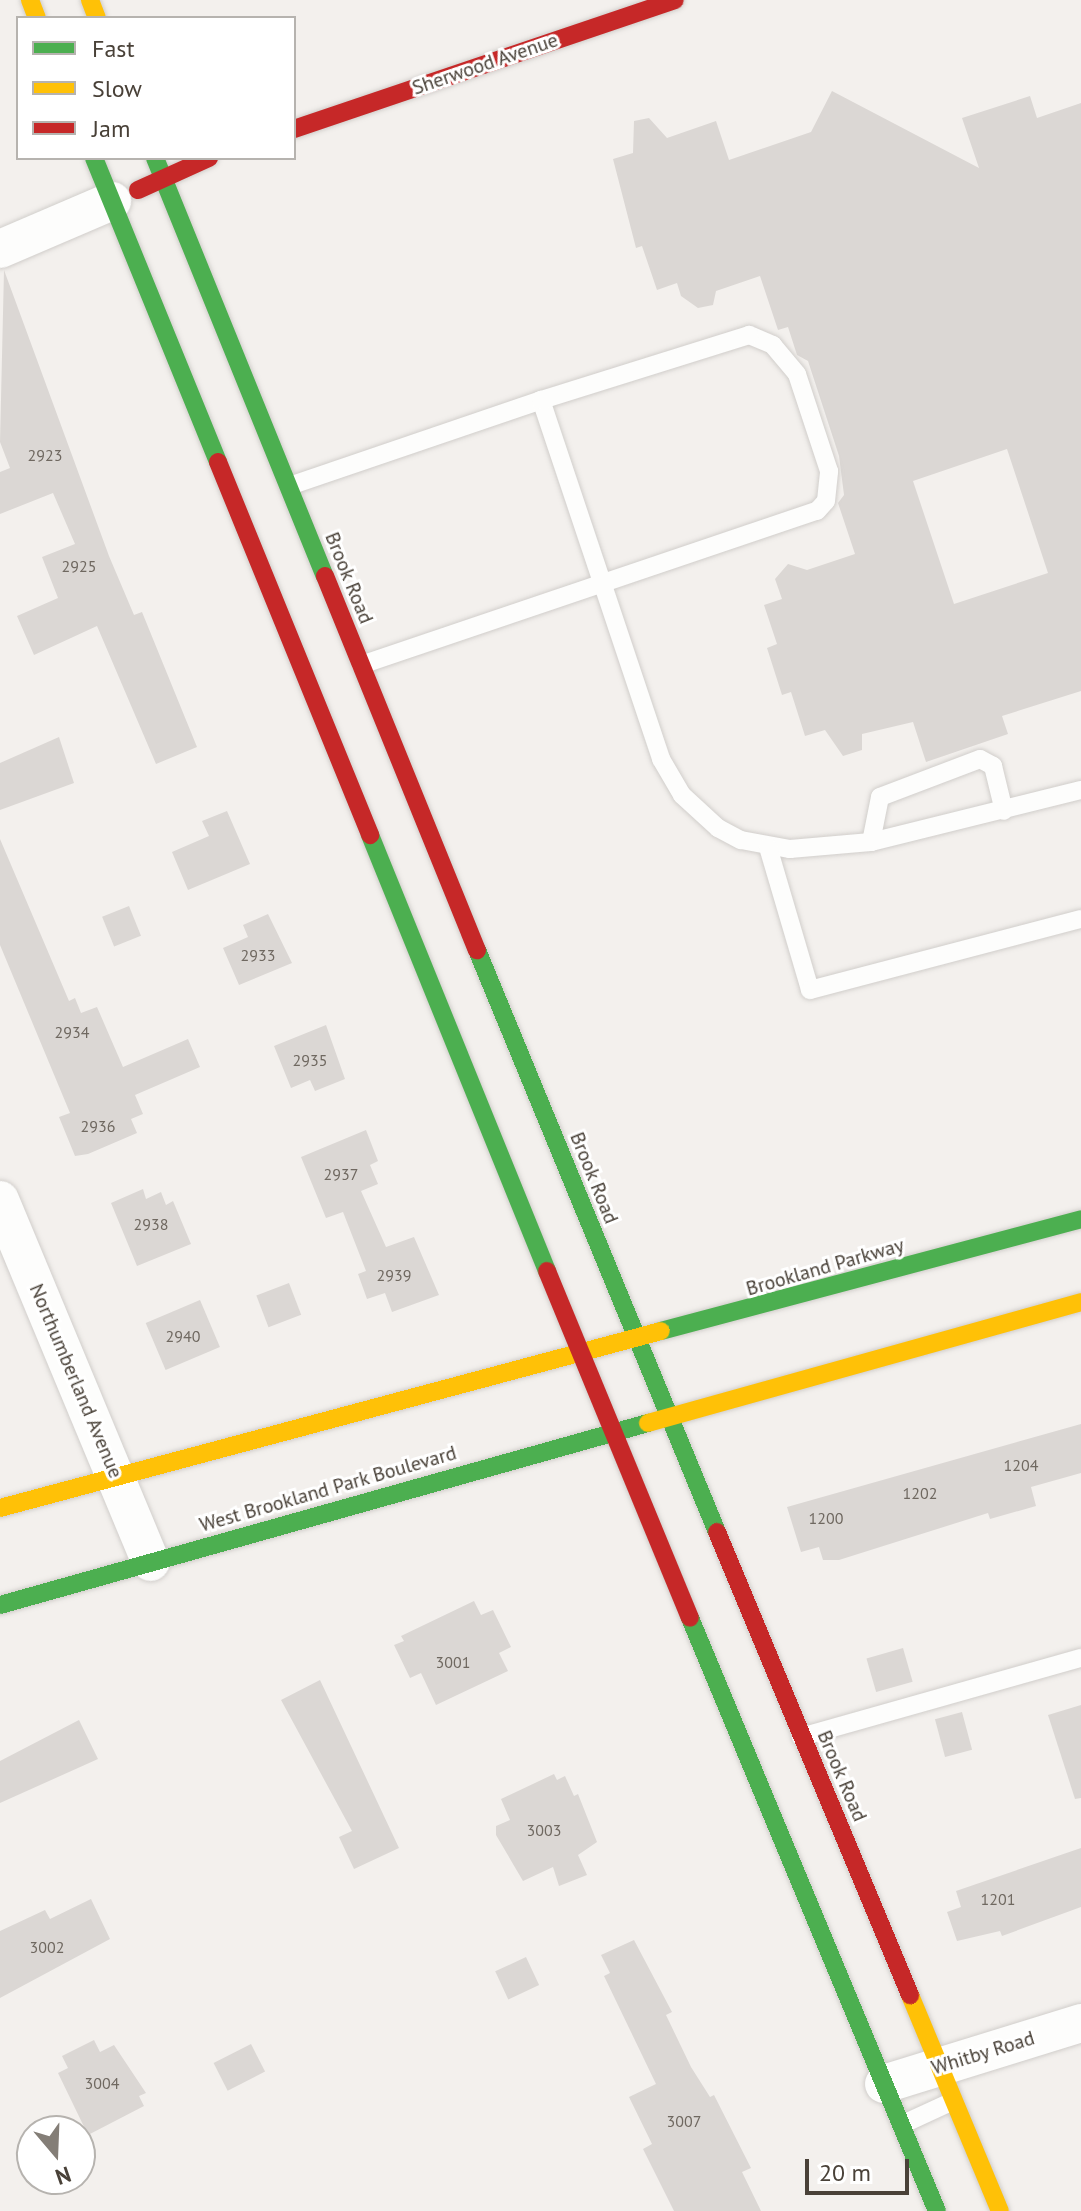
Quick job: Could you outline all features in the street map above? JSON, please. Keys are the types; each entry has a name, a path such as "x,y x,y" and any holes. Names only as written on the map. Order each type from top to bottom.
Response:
{"main road":[{"name":"Sherwood Avenue","path":"296,128 675,0"},
{"path":"95,160 612,1431 937,2211"},
{"name":"Brook Road","path":"156,160 636,1340 1000,2211"},
{"path":"112,201 204,160"},
{"name":"Brookland Parkway","path":"580,1352 636,1340 1081,1219"},
{"path":"668,1416 1081,1302"},
{"path":"0,1508 580,1352"},
{"name":"West Brookland Park Boulevard","path":"0,1605 668,1416"}],"street":[{"path":"0,249 112,201"},
{"name":"Northumberland Avenue","path":"0,1200 151,1562"},
{"name":"Whitby Road","path":"884,2084 946,2084 1081,2023"}],"lane":[{"path":"289,486 541,400 749,335 773,345 797,374 829,471 826,501 817,511 361,665"},
{"path":"541,400 670,778 718,828 768,847 871,842 1081,790"},
{"path":"871,842 880,797 980,759 993,766 1004,811"},
{"path":"768,847 810,990 1081,919"},
{"path":"801,1737 1081,1658"},
{"path":"901,2125 946,2084"}],"building":[{"path":"832,91 979,168 962,118 1030,96 1037,118 1081,103 1081,691 1002,716 1008,734 926,762 913,722 862,734 862,750 843,756 825,730 805,736 791,692 782,695 767,648 777,644 764,605 782,599 775,579 788,564 807,570 855,554 838,503 844,495 839,456 808,361 797,355 788,327 778,330 760,276 716,291 713,305 698,308 681,296 677,283 657,290 642,246 636,248 613,159 633,153 634,121 649,118 667,138 716,121 729,160 811,132","holes":["1007,449 1048,573 954,604 913,481"]},
{"path":"4,270 109,556 134,615 142,612 197,747 156,764 97,626 34,655 17,616 58,598 42,557 75,544 53,493 0,514 0,472 10,468 0,442"},
{"path":"59,737 74,783 0,810 0,763"},
{"path":"227,811 250,864 188,890 172,852 209,836 202,821"},
{"path":"0,839 69,1001 75,998 81,1013 97,1007 123,1067 188,1039 200,1067 135,1095 143,1114 131,1119 137,1133 88,1154 75,1156 59,1117 70,1113 0,945"},
{"path":"129,906 141,936 114,947 102,917"},
{"path":"268,914 292,963 239,985 223,948 248,937 243,925"},
{"path":"326,1025 345,1079 315,1091 310,1080 291,1088 274,1046"},
{"path":"366,1130 378,1161 370,1165 378,1184 361,1191 386,1247 414,1237 439,1295 392,1312 385,1293 367,1299 358,1274 366,1271 343,1212 326,1218 301,1157"},
{"path":"143,1189 146,1199 161,1192 166,1205 173,1201 191,1244 137,1266 111,1203"},
{"path":"289,1283 301,1315 269,1327 256,1296"},
{"path":"200,1300 220,1347 166,1370 146,1323"},
{"path":"1081,1424 1081,1473 1031,1487 1036,1506 990,1519 988,1513 839,1560 823,1560 819,1547 801,1552 787,1507"},
{"path":"474,1601 481,1615 493,1610 511,1647 499,1653 508,1671 436,1705 421,1673 410,1678 394,1645 404,1641 401,1636"},
{"path":"903,1648 913,1682 876,1692 866,1658"},
{"path":"320,1680 399,1848 354,1869 339,1837 352,1831 281,1700"},
{"path":"1081,1705 1081,1798 1075,1799 1048,1715"},
{"path":"962,1712 972,1750 945,1757 935,1719"},
{"path":"79,1720 98,1759 0,1803 0,1761"},
{"path":"554,1774 557,1780 565,1776 574,1796 578,1794 597,1842 578,1855 587,1875 559,1886 553,1867 523,1881 496,1835 496,1826 510,1820 501,1799"},
{"path":"1081,1848 1081,1907 1002,1936 1000,1931 957,1941 947,1912 961,1907 956,1891"},
{"path":"91,1899 110,1939 0,1998 0,1931 45,1910 50,1919"},
{"path":"634,1940 672,2012 666,2015 691,2067 710,2097 714,2095 751,2168 742,2172 761,2211 674,2211 643,2149 652,2144 629,2097 656,2084 604,1976 610,1973 601,1955"},
{"path":"526,1957 539,1985 508,1999 495,1971"},
{"path":"94,2040 100,2052 114,2045 146,2093 139,2096 144,2106 96,2131 96,2115 78,2115 58,2073 68,2068 62,2056"},
{"path":"251,2044 265,2072 228,2091 214,2063"}],"traffic: fast":[{"path":"95,160 218,462"},
{"path":"156,160 325,576"},
{"path":"370,835 547,1271"},
{"path":"477,950 717,1532"},
{"path":"661,1331 1081,1219"},
{"path":"0,1605 648,1423"},
{"path":"690,1618 937,2211"}],"traffic: slow":[{"path":"30,0 36,16"},
{"path":"90,0 96,16"},
{"path":"648,1423 1081,1302"},
{"path":"0,1508 661,1331"},
{"path":"910,1995 1000,2211"}],"traffic: jam":[{"path":"296,128 675,0"},
{"path":"138,190 205,160"},
{"path":"218,462 370,835"},
{"path":"325,576 477,950"},
{"path":"547,1271 690,1618"},
{"path":"717,1532 910,1995"}]}
